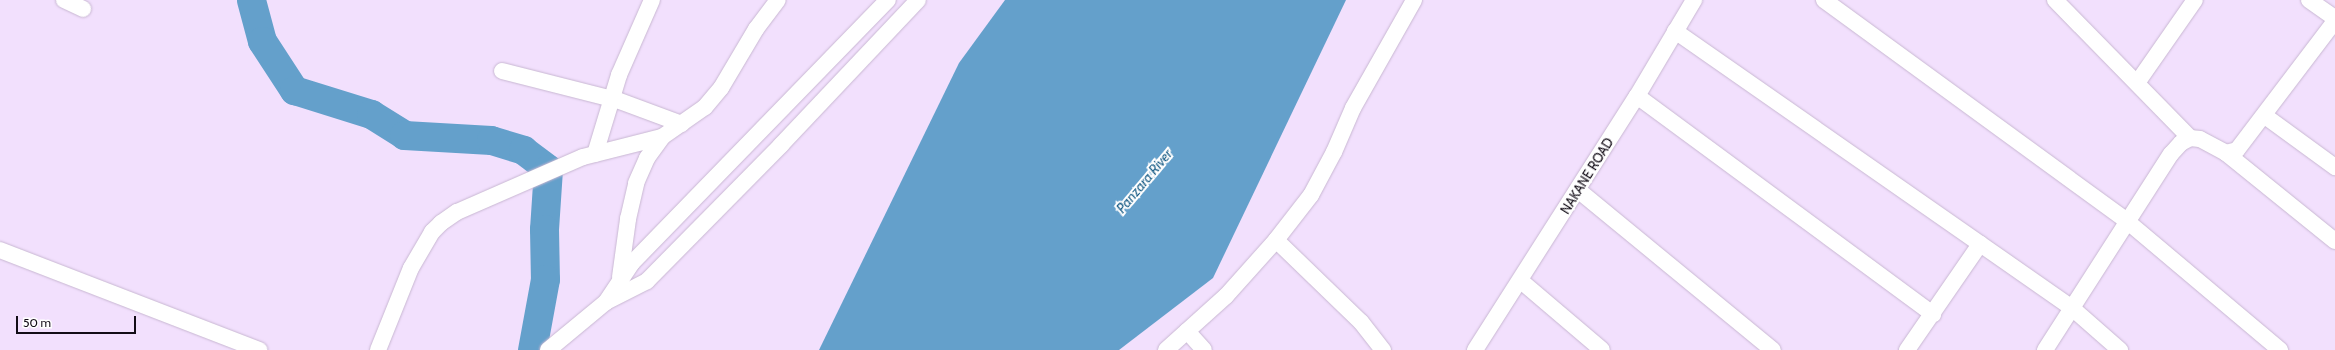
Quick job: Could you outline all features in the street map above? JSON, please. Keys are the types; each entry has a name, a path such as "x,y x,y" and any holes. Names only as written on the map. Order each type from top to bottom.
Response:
{"street":[{"path":"64,0 83,9"},
{"path":"589,156 637,29 652,0"},
{"path":"378,350 411,268 422,246 437,228 457,212 589,156 662,137 682,124 705,107 721,88 756,29 778,0"},
{"path":"606,302 620,278 632,263 888,0"},
{"path":"548,350 606,302 646,281 781,145 918,0"},
{"path":"1166,350 1226,296 1276,240 1311,195 1334,152 1353,108 1414,0"},
{"name":"NAKANE ROAD","path":"1475,350 1521,281 1637,96 1694,0"},
{"path":"2055,0 2190,138"},
{"path":"2137,83 2195,0"},
{"path":"2226,153 2237,150 2265,116 2335,20 2309,0"},
{"path":"1833,3 2128,222 2280,350"},
{"path":"1675,31 2072,308 2120,350"},
{"path":"502,71 611,99 682,124"},
{"path":"1637,96 1933,314"},
{"path":"2265,116 2335,167"},
{"path":"620,278 628,219 636,183 647,158 662,137"},
{"path":"2045,350 2171,154 2181,143 2190,138 2200,139 2226,153 2335,241"},
{"path":"1578,190 1773,350"},
{"path":"1276,240 1361,322 1383,350"},
{"path":"1907,350 1980,244"},
{"path":"0,250 40,263 118,298 259,350"},
{"path":"1521,281 1602,350"},
{"path":"1187,331 1204,350"}],"water":[{"name":"Panzara River","path":"1005,0 1346,0 1213,278 1119,350 819,350 959,63"}],"waterway":[{"path":"251,0 262,41 294,90 371,114 404,135 491,140 523,150 548,169 544,229 545,279 532,350"}]}
